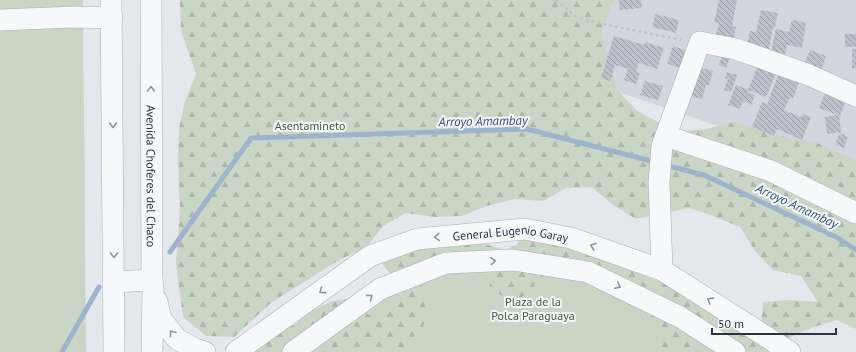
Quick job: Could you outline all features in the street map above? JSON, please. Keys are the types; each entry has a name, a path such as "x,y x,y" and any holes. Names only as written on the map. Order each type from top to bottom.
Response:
{"street":[{"name":"Avenida Choferes del Chaco","path":"151,0 152,352"},
{"path":"0,20 75,17 112,9 114,352"},
{"path":"662,270 659,182 664,141 700,42 736,49 809,75 856,96"},
{"path":"664,141 771,171 856,213"},
{"name":"General Eugenio Garay","path":"236,352 370,256 417,239 525,229 571,238 662,270 790,352"},
{"name":"General Eugenio Garay","path":"293,352 380,289 446,263 513,260 588,272 680,317 736,352"},
{"path":"114,282 153,284 161,319 177,339 205,352"}],"path":[{"path":"556,0 575,16 581,18 671,38 700,42"}],"shaded area":[{"path":"552,0 856,0 856,173 551,69"}],"green space":[{"path":"0,0 83,0 86,352 0,352"},
{"name":"Asentamineto","path":"180,0 614,0 601,32 617,89 636,110 676,132 706,129 735,122 789,138 817,143 856,160 856,329 837,320 811,328 786,339 761,329 763,302 790,300 818,302 801,276 773,270 755,251 740,227 689,208 636,219 613,205 592,187 566,188 543,201 515,199 486,206 462,216 435,217 406,213 383,226 366,248 341,259 272,302 234,337 206,336 183,317 176,264 180,210 178,158 179,128 185,101 196,74 181,31"},
{"path":"525,234 599,255 652,279 668,283 782,352 666,352 658,343 655,329 646,321 634,295 597,281 582,283 571,275 545,275 527,294 514,301 489,290 493,263 400,279 386,269 382,259 384,247 476,241 504,250 516,245"},
{"name":"Plaza de la Polca Paraguaya","path":"539,263 688,323 732,352 305,352 412,277"},
{"path":"421,283 423,300 428,314 423,327 414,337 414,352 252,352 271,336 296,324 305,313 333,301 347,299 369,315 383,310 390,299 401,291"}],"building":[{"path":"619,0 641,0 642,8 620,10"},
{"path":"719,0 737,0 732,26 736,27 733,42 715,38 719,23 714,22"},
{"path":"761,10 778,13 775,27 773,27 768,54 747,45 750,31 756,32"},
{"path":"655,14 679,20 676,33 653,27"},
{"path":"792,20 806,23 802,48 787,45 785,55 771,52 776,29 789,32"},
{"path":"845,34 856,34 856,47 845,47"},
{"path":"614,36 644,45 645,42 664,48 657,69 639,63 636,72 640,73 636,84 624,80 628,69 615,65 610,81 601,78"},
{"path":"673,46 685,50 680,68 667,64"},
{"path":"852,49 856,49 856,68 852,68"},
{"path":"810,50 826,56 821,71 804,65"},
{"path":"723,52 731,54 726,68 719,65"},
{"path":"759,63 777,71 766,97 748,90"},
{"path":"698,67 713,71 709,85 706,85 702,99 686,94"},
{"path":"780,71 800,80 793,99 790,97 784,110 801,117 803,114 811,117 802,140 777,129 774,136 752,127 762,102 767,104"},
{"path":"727,72 737,75 731,92 724,90 728,79 725,78"},
{"path":"645,81 663,86 658,100 640,95"},
{"path":"736,85 755,95 751,105 743,101 740,109 728,105"},
{"path":"826,91 847,99 840,116 819,108"},
{"path":"839,115 841,132 827,134 825,117"},
{"path":"840,133 848,137 844,148 835,145"}],"waterway":[{"name":"Arroyo Amambay","path":"170,252 251,138 527,129 655,162"},
{"name":"Arroyo Amambay","path":"665,165 704,175 836,237 856,250"},
{"name":"Arroyo Amambay","path":"62,352 99,287"}]}
